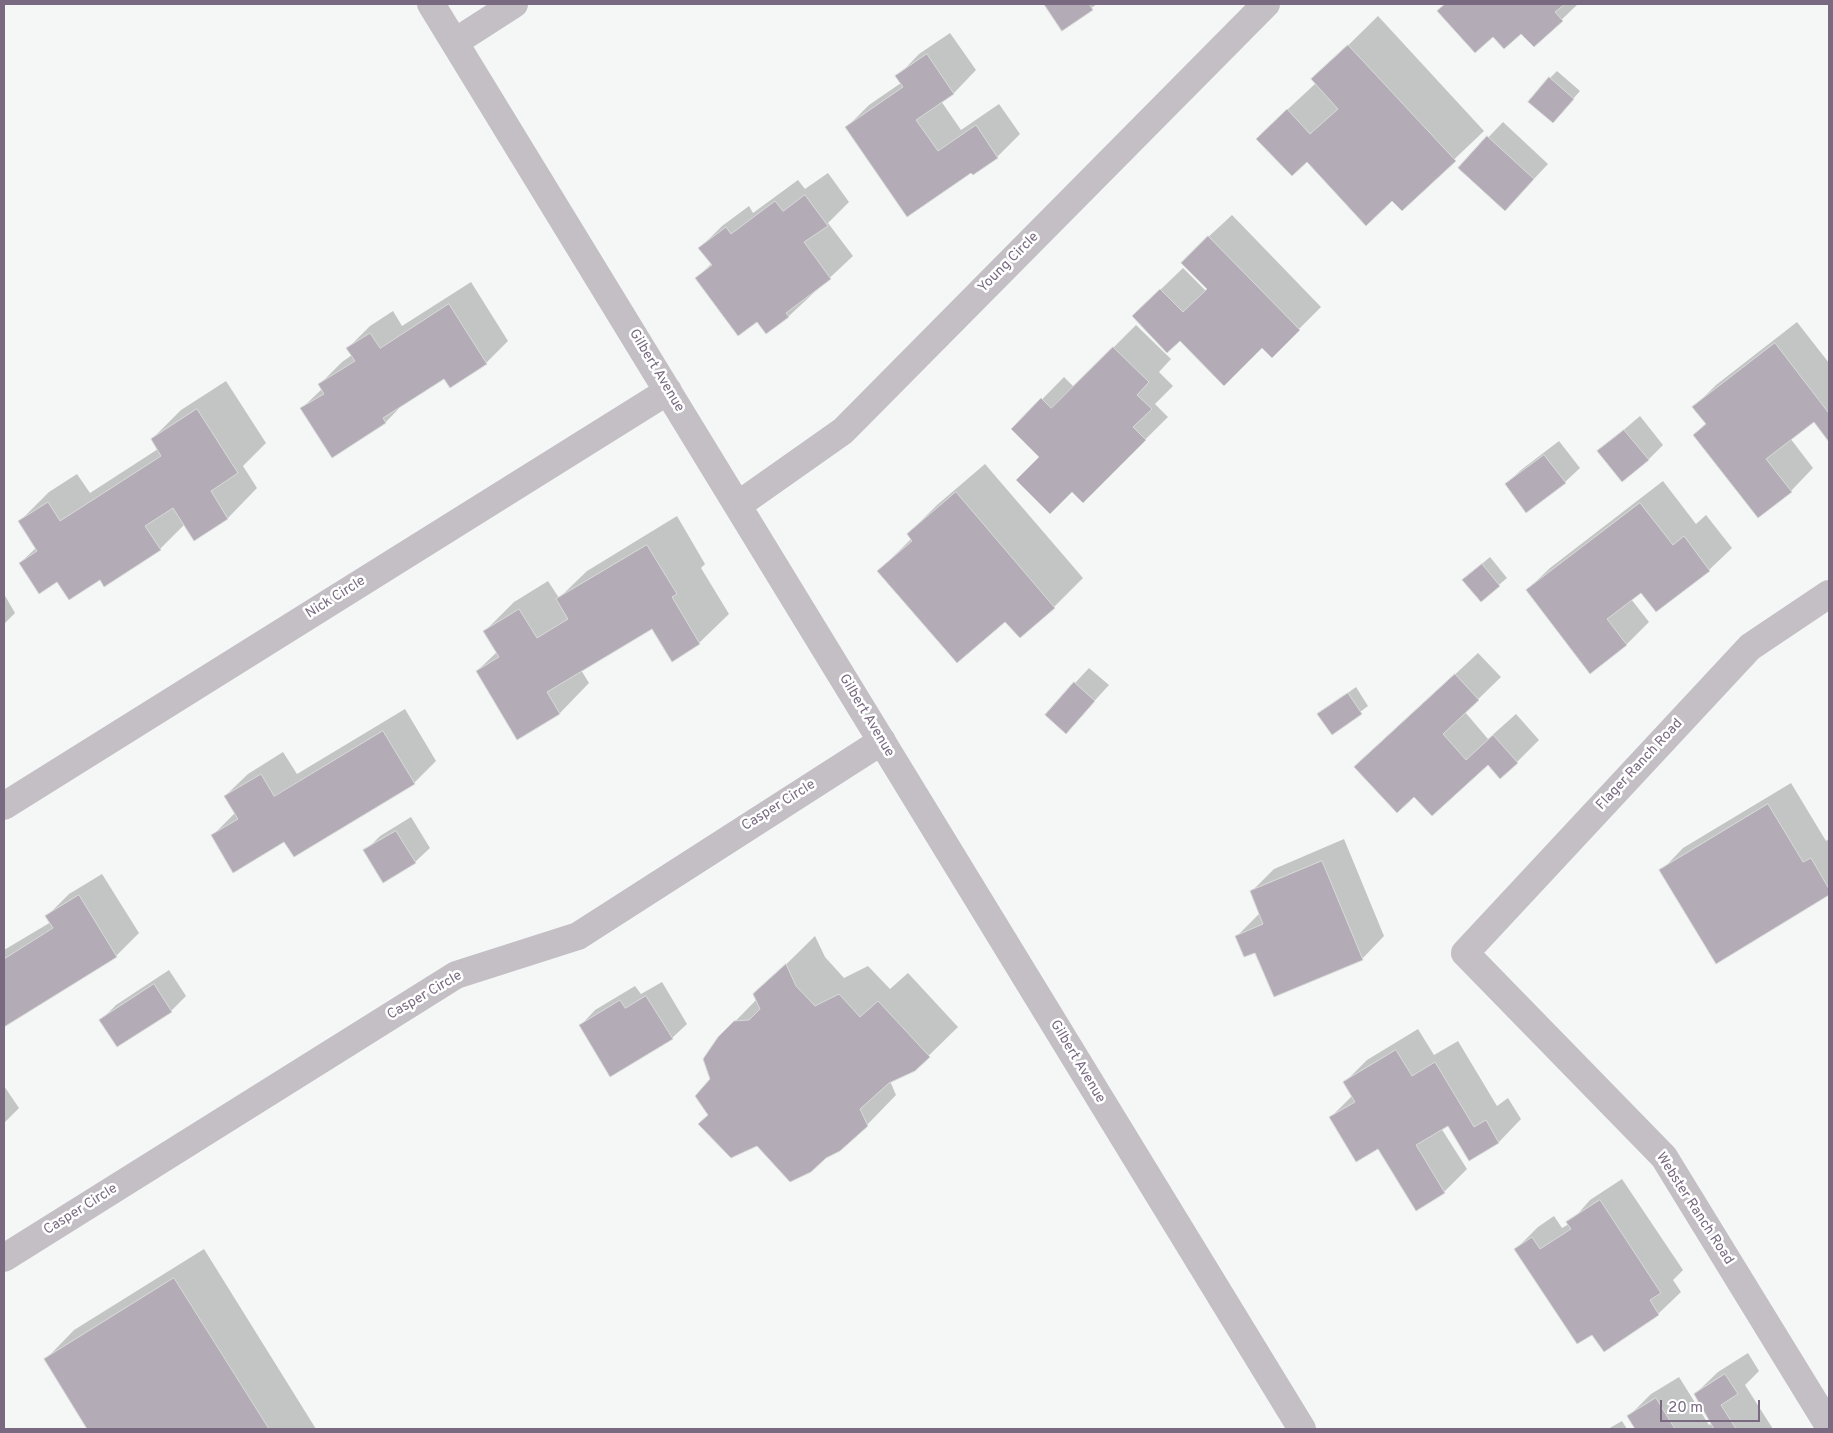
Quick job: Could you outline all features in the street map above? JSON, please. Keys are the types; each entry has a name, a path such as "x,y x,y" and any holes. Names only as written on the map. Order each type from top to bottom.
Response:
{"street":[{"name":"Gilbert Avenue","path":"431,4 1302,1429"},
{"path":"455,42 514,4"},
{"name":"Young Circle","path":"738,505 843,431 1266,4"},
{"name":"Nick Circle","path":"4,806 668,391"},
{"name":"Flager Ranch Road","path":"1465,953 1750,647 1829,594"},
{"name":"Casper Circle","path":"4,1258 456,975 578,936 882,741"},
{"name":"Webster Ranch Road","path":"1465,953 1664,1157 1829,1426"}],"building":[{"path":"1044,4 1089,4 1093,10 1062,31"},
{"path":"1445,4 1565,4 1555,12 1563,21 1534,47 1521,34 1504,49 1493,37 1475,53 1437,11"},
{"path":"1348,45 1456,161 1402,211 1392,201 1366,226 1307,162 1292,176 1256,139 1287,109 1310,134 1338,109 1311,79"},
{"path":"927,54 954,94 916,120 938,151 976,125 998,158 973,175 971,173 907,217 845,127 903,87 895,76"},
{"path":"1549,77 1574,99 1553,123 1528,102"},
{"path":"1487,136 1534,179 1505,211 1458,168"},
{"path":"805,195 828,226 804,242 831,279 786,313 789,317 766,334 757,322 738,336 695,278 712,265 698,248 726,227 731,234 775,201 783,211"},
{"path":"1208,236 1300,330 1272,358 1262,348 1224,386 1180,341 1167,353 1132,316 1160,289 1183,312 1207,289 1181,263"},
{"path":"449,304 487,364 450,388 444,379 383,418 386,423 332,458 300,408 324,394 318,384 355,361 346,348 370,333 380,348"},
{"path":"1775,343 1828,412 1829,410 1829,442 1814,422 1766,459 1792,492 1758,518 1693,435 1706,424 1692,407"},
{"path":"1113,347 1149,382 1137,395 1152,409 1133,427 1146,440 1083,503 1072,492 1050,514 1016,480 1039,457 1011,429 1041,398 1051,408"},
{"path":"197,409 238,473 211,491 228,519 194,541 173,508 145,526 161,550 104,587 100,580 69,600 57,582 39,594 19,563 37,551 18,521 48,502 60,521 161,456 151,439"},
{"path":"1624,430 1649,460 1622,482 1597,451"},
{"path":"1544,455 1566,483 1526,513 1505,484"},
{"path":"956,492 1055,608 1020,638 1005,622 957,663 877,571 912,541 907,534"},
{"path":"1640,503 1673,545 1684,536 1710,571 1656,612 1641,593 1607,619 1627,645 1590,674 1526,590"},
{"path":"647,545 677,594 672,597 700,644 672,662 652,629 547,692 560,714 517,740 476,671 499,657 483,631 519,609 537,638 568,619 556,599"},
{"path":"1482,564 1500,586 1481,602 1462,580"},
{"path":"1455,674 1479,700 1443,734 1466,760 1493,735 1518,763 1500,779 1488,765 1432,816 1414,797 1397,813 1354,767"},
{"path":"1074,682 1095,701 1066,734 1045,715"},
{"path":"1348,693 1362,714 1332,735 1317,714"},
{"path":"383,731 415,784 294,857 284,842 233,873 211,835 238,819 224,796 261,774 274,796"},
{"path":"1768,804 1803,862 1811,858 1829,889 1829,895 1716,964 1659,870"},
{"path":"396,831 416,863 383,883 363,850"},
{"path":"1322,861 1363,960 1274,997 1255,953 1244,957 1235,936 1263,924 1250,891"},
{"path":"79,895 117,957 4,1027 4,959 53,928 45,916"},
{"path":"786,964 796,986 815,1006 839,994 860,1017 878,1001 930,1057 915,1071 889,1083 860,1109 868,1126 840,1151 826,1158 811,1172 790,1182 757,1146 731,1158 698,1124 708,1115 695,1096 710,1079 703,1059 718,1037 734,1021 749,1020 760,1009 753,994"},
{"path":"154,984 172,1012 117,1047 99,1020"},
{"path":"646,996 673,1039 610,1077 579,1025 620,1000 625,1008"},
{"path":"1396,1050 1412,1076 1435,1062 1474,1127 1486,1120 1499,1143 1469,1161 1448,1126 1416,1145 1445,1193 1416,1211 1378,1149 1356,1162 1329,1117 1355,1102 1343,1082"},
{"path":"1600,1200 1661,1293 1650,1300 1659,1315 1604,1352 1592,1335 1577,1344 1514,1249 1532,1237 1540,1249 1571,1229 1566,1222"},
{"path":"174,1278 269,1429 87,1429 44,1359"},
{"path":"1725,1374 1738,1394 1721,1405 1736,1429 1714,1429 1694,1394"},
{"path":"1656,1398 1675,1429 1635,1429 1627,1416"}]}
